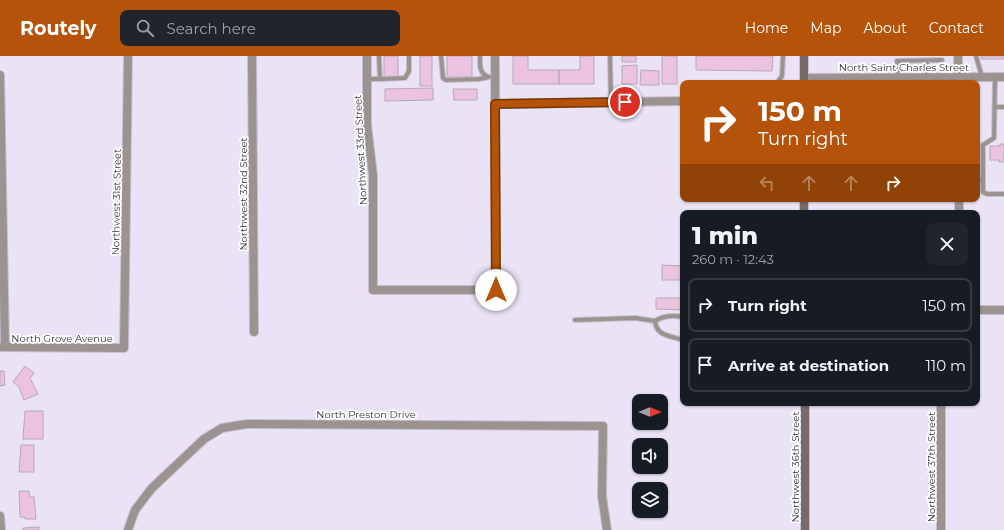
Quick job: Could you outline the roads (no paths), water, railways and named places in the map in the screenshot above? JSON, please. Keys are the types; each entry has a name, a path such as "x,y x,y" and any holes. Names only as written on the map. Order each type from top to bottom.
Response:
{"main road":[{"path":"804,56 804,80"},
{"name":"Northwest 36th Street","path":"805,406 805,530"}],"street":[{"name":"Northwest 31st Street","path":"124,348 128,56"},
{"name":"Northwest 32nd Street","path":"252,56 254,332"},
{"name":"Northwest 33rd Street","path":"367,56 367,125 373,175 374,290 496,290 495,104"},
{"path":"495,56 492,77 495,104 680,101"},
{"path":"958,56 958,80"},
{"path":"0,75 3,348"},
{"name":"North Saint Charles Street","path":"804,80 897,77 927,77 958,80 982,77 1004,77"},
{"path":"980,310 1004,310"},
{"name":"North Grove Avenue","path":"3,348 124,348"},
{"name":"Northwest 37th Street","path":"941,406 941,530"},
{"name":"North Preston Drive","path":"128,530 135,510 152,488 204,439 222,428 247,424 603,426 602,496 607,530"},
{"path":"0,516 1,530"}],"lane":[{"path":"379,56 380,79"},
{"path":"366,79 405,78 409,71 409,56"},
{"path":"441,56 442,78 446,80 479,80 492,77"},
{"path":"480,56 480,69 485,76 492,77"},
{"path":"610,56 611,102"},
{"path":"779,80 782,76 783,56"},
{"path":"976,56 982,77"},
{"path":"897,77 897,61 942,60"},
{"path":"927,61 927,77"},
{"path":"995,77 994,138 983,145 983,192 987,194 1004,194"},
{"path":"995,107 1004,107"},
{"path":"575,320 635,318 655,321 661,317 673,315 680,316"},
{"path":"655,321 656,328 661,333 680,339"}]}
